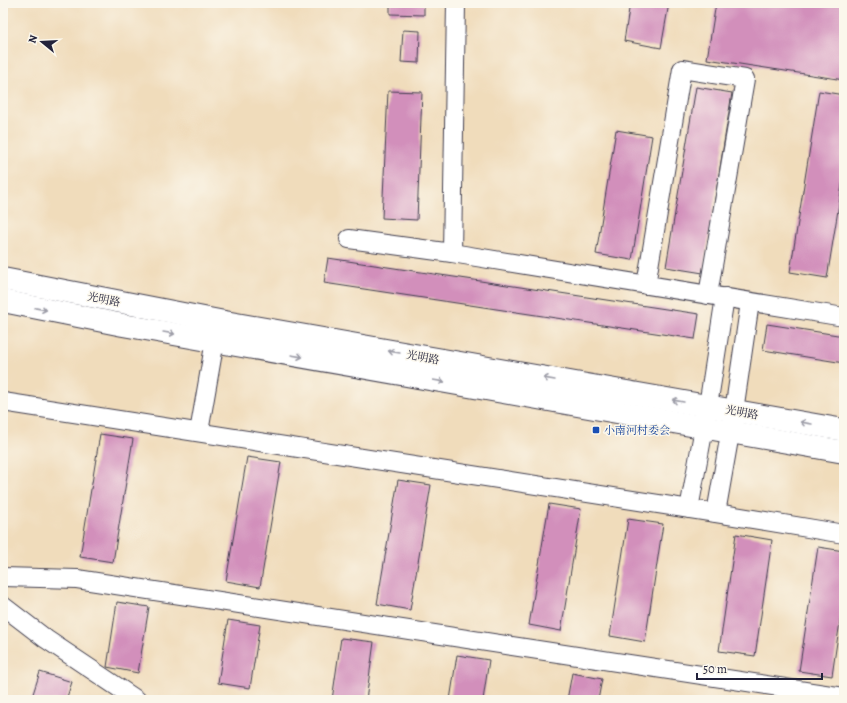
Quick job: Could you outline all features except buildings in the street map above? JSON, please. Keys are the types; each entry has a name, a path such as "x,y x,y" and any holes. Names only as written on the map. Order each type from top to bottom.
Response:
{"street":[{"path":"452,254 456,3"},
{"path":"646,285 682,69 745,79 716,296 708,406 689,509"},
{"path":"349,239 452,254 844,317"},
{"name":"光明路","path":"3,279 217,331 704,428 844,452"},
{"name":"光明路","path":"3,301 123,325 217,331 708,406 844,430"},
{"path":"716,513 734,411 750,302"},
{"path":"199,432 217,331"},
{"path":"3,402 844,534"},
{"path":"3,577 77,579 844,697"},
{"path":"3,606 46,640 137,700"}],"place":[{"name":"小南河村委会","path":"596,430"}]}
